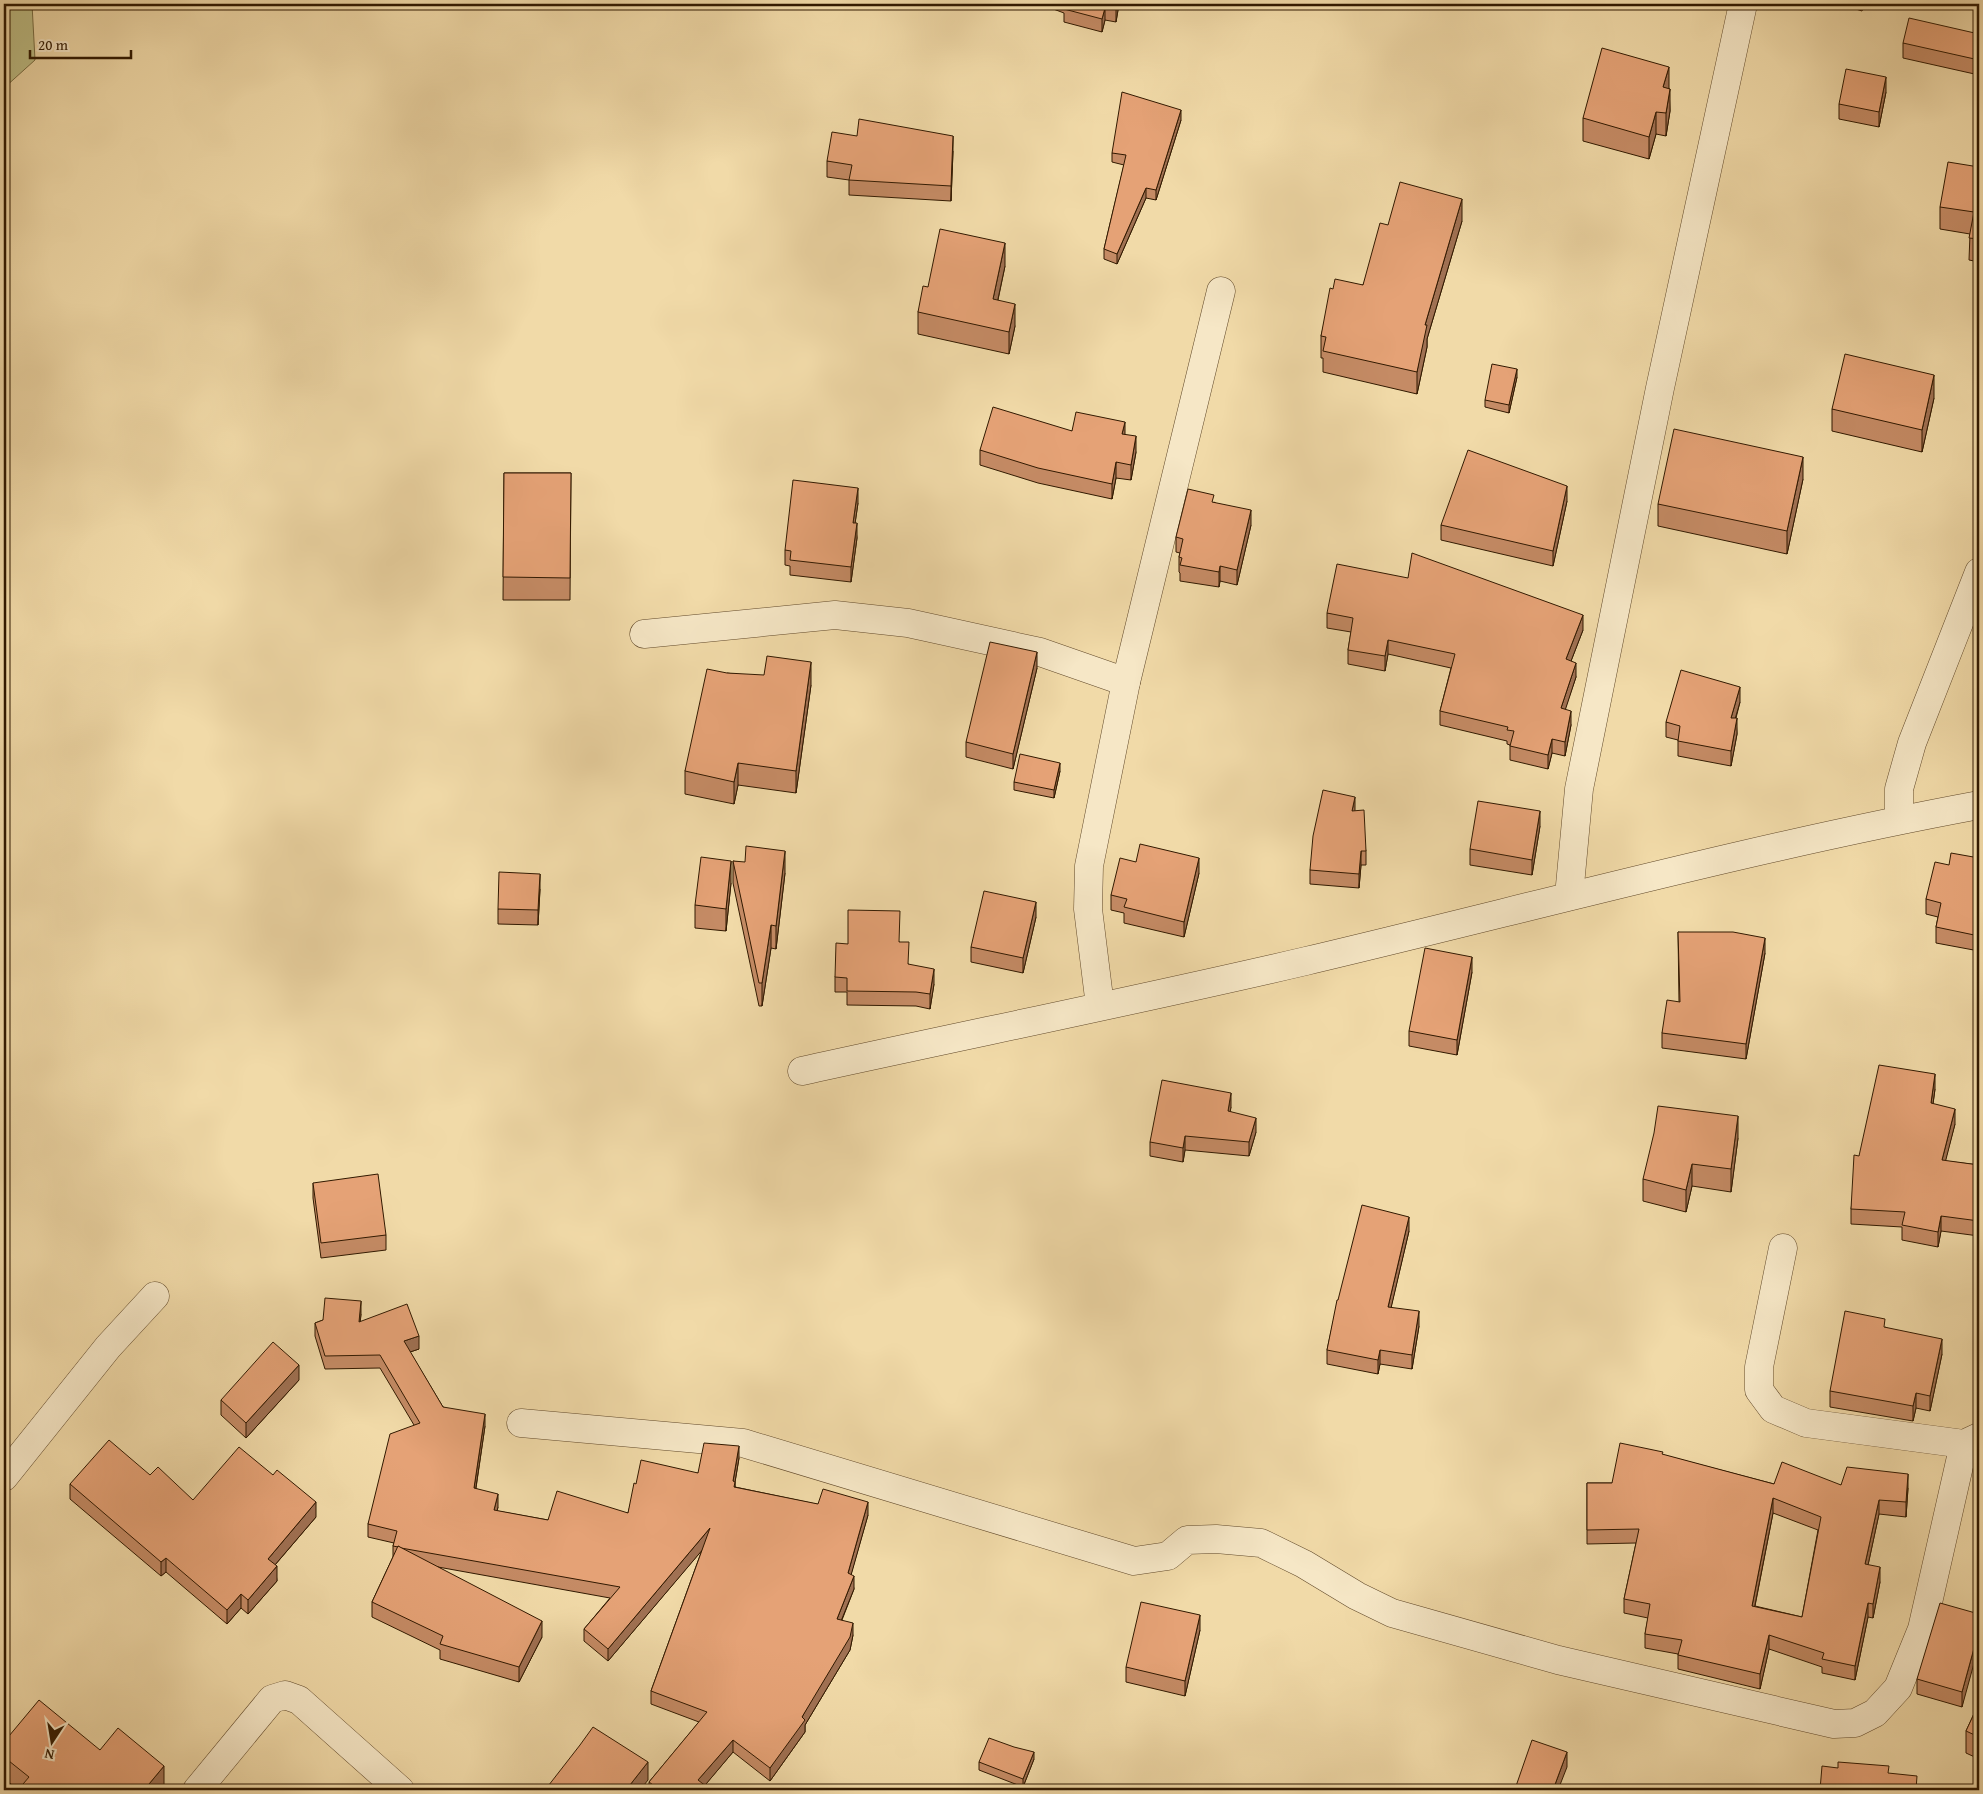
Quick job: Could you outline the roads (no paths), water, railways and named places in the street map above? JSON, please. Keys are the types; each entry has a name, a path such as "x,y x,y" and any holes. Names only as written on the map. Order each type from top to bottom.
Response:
{"street":[{"path":"1569,896 1581,779 1660,388 1744,4"},
{"path":"1100,1006 1088,909 1089,866 1126,682 1221,291"},
{"path":"1899,820 1899,790 1912,743 1979,572"},
{"path":"644,634 835,615 908,623 1040,652 1126,682"},
{"path":"802,1071 1305,961 1569,896 1899,820 1979,806"},
{"path":"521,1423 743,1443 1134,1561 1168,1556 1187,1540 1216,1539 1261,1543 1304,1564 1357,1596 1392,1613 1558,1660 1834,1724 1855,1723 1875,1713 1898,1688 1922,1629 1971,1440 1806,1423 1773,1409 1759,1390 1759,1367 1783,1248"},
{"path":"4,1477 108,1347 155,1296"},
{"path":"197,1790 272,1699 285,1694 299,1700 400,1790"}]}
